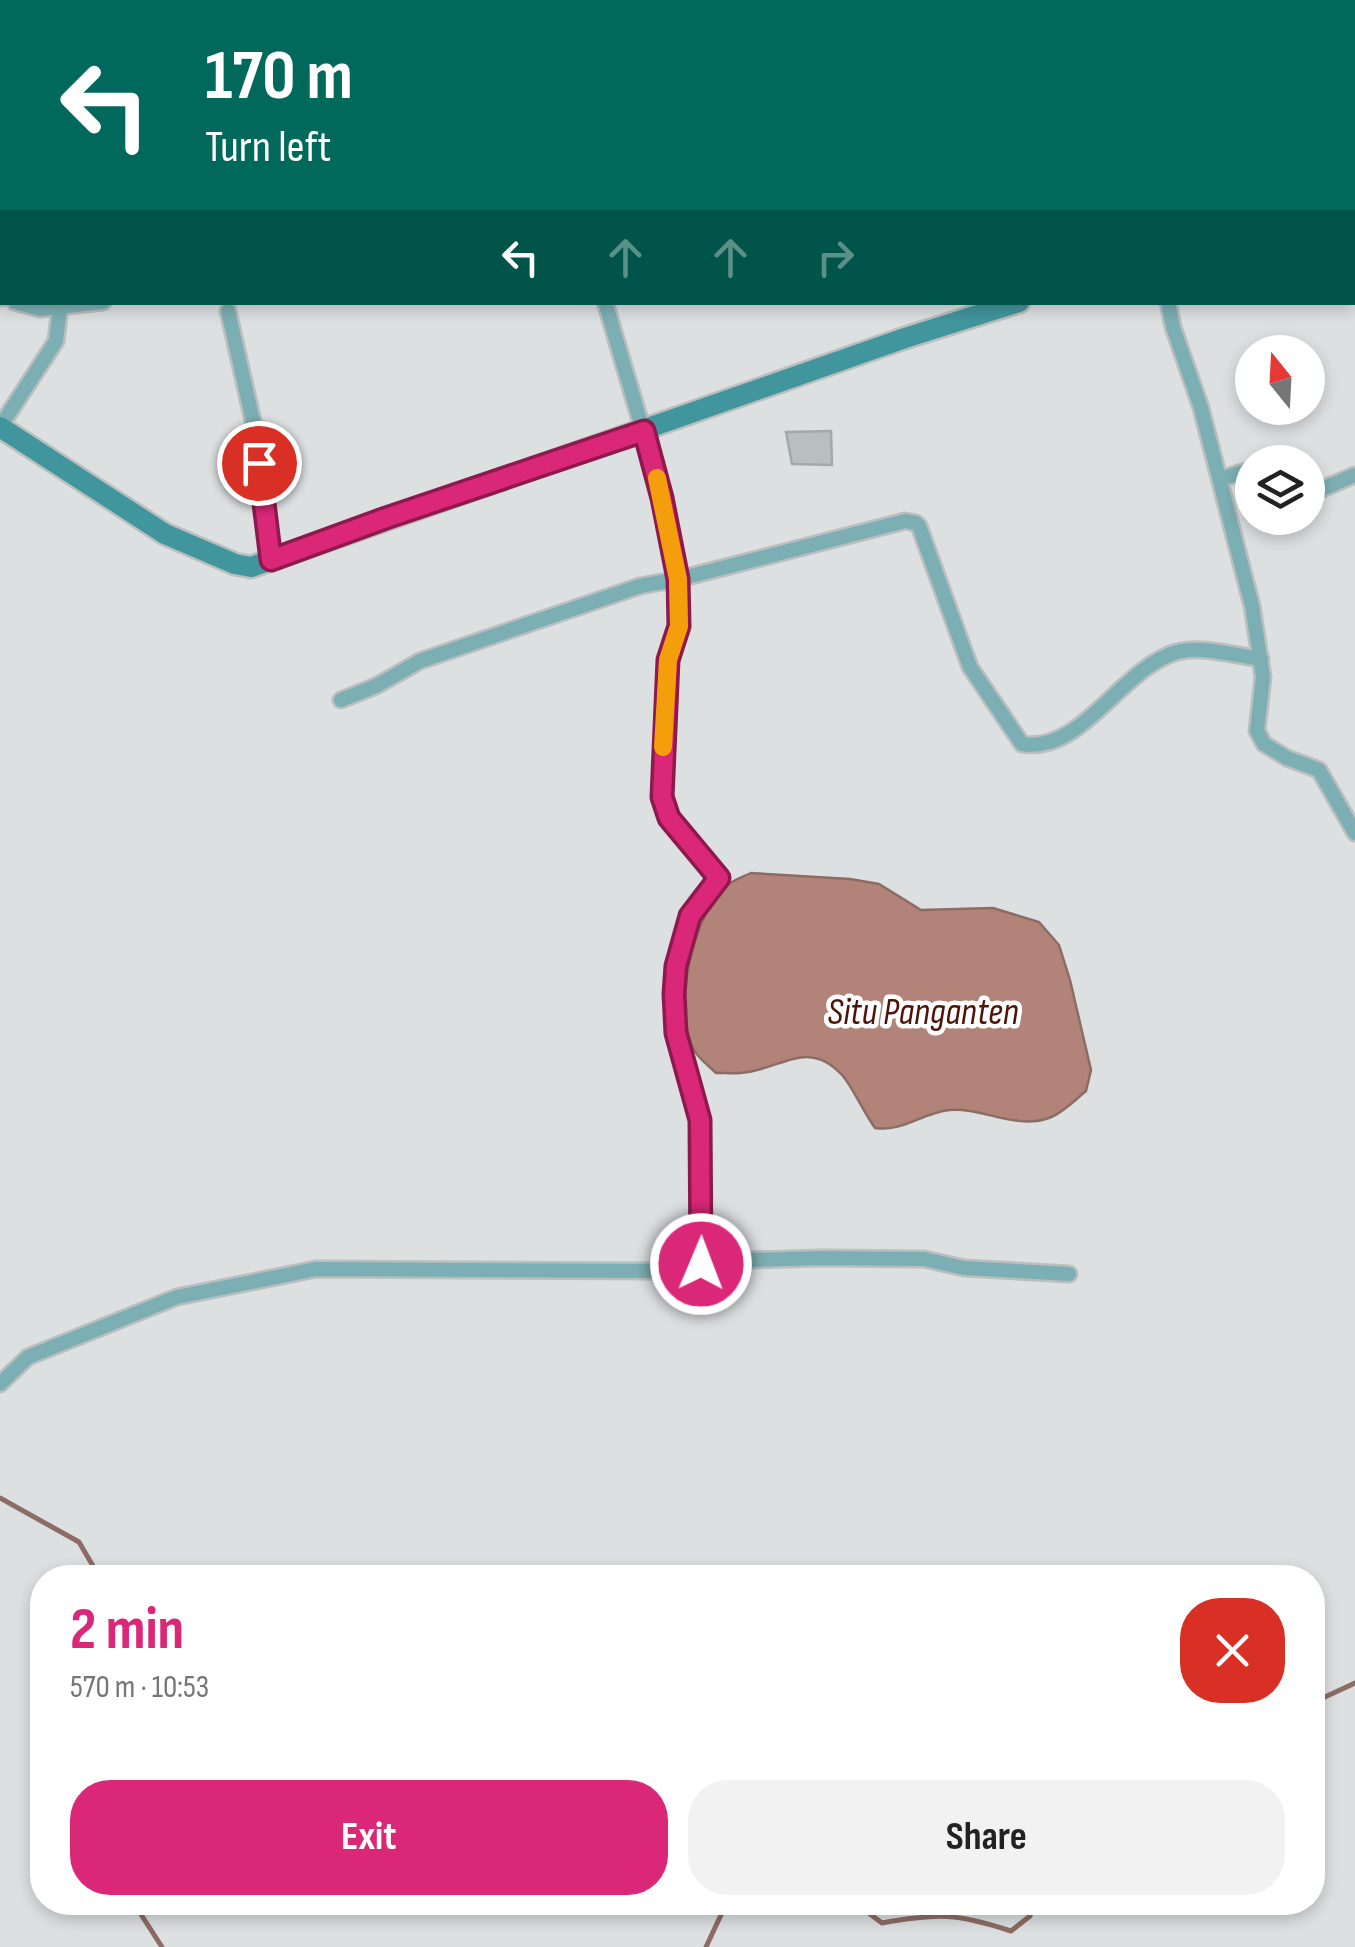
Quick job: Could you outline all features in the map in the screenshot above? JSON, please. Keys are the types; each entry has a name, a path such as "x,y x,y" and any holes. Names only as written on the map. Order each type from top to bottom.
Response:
{"street":[{"path":"24,305 77,305"},
{"path":"606,305 662,498 678,579 679,626 668,660 662,797 669,818 719,878 690,916 676,966 674,994 676,1033 700,1120 701,1264"},
{"path":"60,307 56,341 0,427 165,534 246,567 904,338 1009,305"},
{"path":"1169,305 1252,606 1263,677 1257,731 1264,744 1319,770 1355,832"},
{"path":"228,311 255,430 271,560"},
{"path":"1220,479 1235,474"},
{"path":"1325,488 1355,475"},
{"path":"341,700 369,690 420,661 640,586 905,521 916,522 970,668 1017,740 1028,746 1075,731 1129,680 1174,653 1190,650 1261,658"},
{"path":"0,1384 28,1357 176,1298 332,1267 653,1271 803,1258 924,1259 964,1268 1069,1274"}],"water":[{"name":"Situ Panganten","path":"751,873 850,879 879,884 921,910 993,908 1039,922 1059,945 1070,980 1091,1070 1086,1091 1059,1113 1037,1121 949,1110 904,1125 875,1128 842,1075 819,1059 797,1058 748,1072 716,1073 696,1053 688,1033 685,1012 689,966 694,943 712,902 733,881"}],"building":[{"path":"831,431 832,465 792,464 786,432"}],"waterway":[{"path":"0,1498 79,1542 92,1565"},
{"path":"1325,1697 1355,1683"},
{"path":"141,1915 162,1947"},
{"path":"706,1947 721,1915"},
{"path":"871,1915 882,1923 947,1916 1011,1931 1030,1915"}],"slow traffic":[{"path":"657,478 678,579 679,626 668,660 663,747"}],"route":[{"path":"259,463 271,560 644,431 678,579 679,626 668,660 662,797 669,818 719,878 690,916 676,966 674,994 676,1033 700,1120 701,1264"}]}
